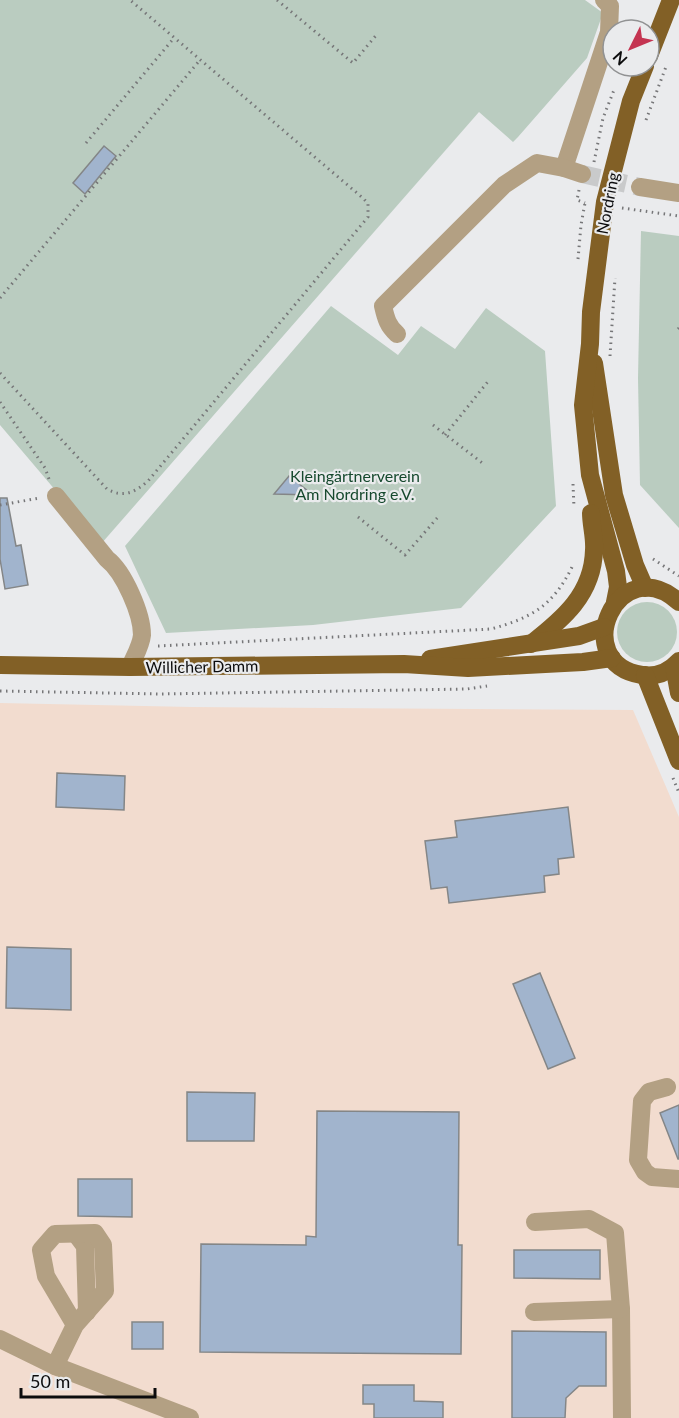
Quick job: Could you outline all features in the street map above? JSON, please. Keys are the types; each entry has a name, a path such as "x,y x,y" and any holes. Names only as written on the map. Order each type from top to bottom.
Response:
{"main road":[{"path":"661,25 671,0"},
{"name":"Nordring","path":"615,602 618,587 616,571 590,475 583,405 591,312 605,202 631,101 640,78"},
{"name":"Nordring","path":"590,344 614,495 635,565 645,588"},
{"path":"530,645 574,607 589,580 594,553 590,475"},
{"path":"679,602 671,595 659,590 645,588 634,590 615,602 608,613 604,627 604,638 612,658 632,673 645,675 665,672 677,664 679,693"},
{"name":"Willicher Damm","path":"404,664 466,652 530,645 579,636 604,627"},
{"name":"Willicher Damm","path":"0,665 130,667 404,664 468,668 583,662 612,658"},
{"path":"645,675 679,761"}],"street":[{"path":"564,168 609,32 610,6 604,0"},
{"path":"397,334 386,320 383,306 504,185 537,163 582,174"},
{"path":"640,187 679,193"},
{"path":"56,496 107,559 114,564 139,611 142,637 130,667"},
{"path":"667,1087 649,1092 642,1101 639,1160 645,1172 652,1177 679,1179"},
{"path":"535,1221 589,1220 615,1233 621,1309 622,1418"},
{"path":"55,1366 81,1318 105,1291 103,1245 95,1233 55,1234 40,1250 46,1275 81,1318"},
{"path":"534,1312 621,1309"},
{"path":"0,1339 55,1366 190,1418"}],"path":[{"path":"0,373 107,489 118,495 128,494 148,481 368,217 368,204 364,199 130,0"},
{"path":"277,0 353,63 378,33"},
{"path":"86,142 174,38"},
{"path":"0,298 200,60"},
{"path":"643,128 667,62"},
{"path":"622,208 679,216"},
{"path":"610,356 615,276"},
{"path":"445,435 490,379"},
{"path":"0,402 45,468 56,496 0,505"},
{"path":"433,425 485,465"},
{"path":"358,517 405,555 438,517"},
{"path":"650,553 655,562 679,576"},
{"path":"139,647 491,629 516,622 538,611 564,584"},
{"path":"0,691 160,694 467,689 490,686"}],"shaded area":[{"path":"0,703 192,707 633,710 679,817 679,1418 0,1418"}],"green space":[{"path":"0,0 585,0 603,13 587,58 518,137 513,142 479,112 101,544 0,425"},
{"path":"641,231 679,236 679,528 640,485 638,378"},
{"name":"Kleingärtnerverein Am Nordring e.V.","path":"331,306 398,355 421,326 455,349 486,308 545,351 556,506 461,608 313,625 166,633 125,546"},
{"path":"641,602 653,602 664,607 672,615 677,632 675,644 664,657 653,662 641,662 630,657 622,649 617,638 617,626 622,615 630,607"}],"building":[{"path":"104,146 116,156 85,194 73,183"},
{"path":"289,476 313,495 274,494"},
{"path":"0,498 7,498 16,546 21,545 28,585 5,589 0,559"},
{"path":"57,773 125,776 124,810 56,807"},
{"path":"568,807 574,857 558,859 559,874 544,876 545,892 449,903 447,887 431,889 425,841 457,837 455,821"},
{"path":"7,947 71,949 71,1010 6,1008"},
{"path":"540,973 575,1058 548,1069 513,984"},
{"path":"187,1092 255,1093 254,1141 187,1141"},
{"path":"679,1105 679,1159 678,1159 660,1113"},
{"path":"317,1111 459,1112 458,1245 462,1245 461,1354 200,1352 201,1244 306,1245 306,1236 316,1237"},
{"path":"78,1179 132,1179 132,1217 78,1216"},
{"path":"514,1250 600,1250 600,1279 514,1278"},
{"path":"132,1322 163,1322 163,1349 132,1349"},
{"path":"512,1331 606,1332 606,1386 579,1386 566,1398 565,1418 512,1418"},
{"path":"363,1385 414,1385 414,1401 443,1402 443,1418 374,1418 374,1404 363,1404"}],"tunnel":[{"path":"582,174 640,187"}]}
